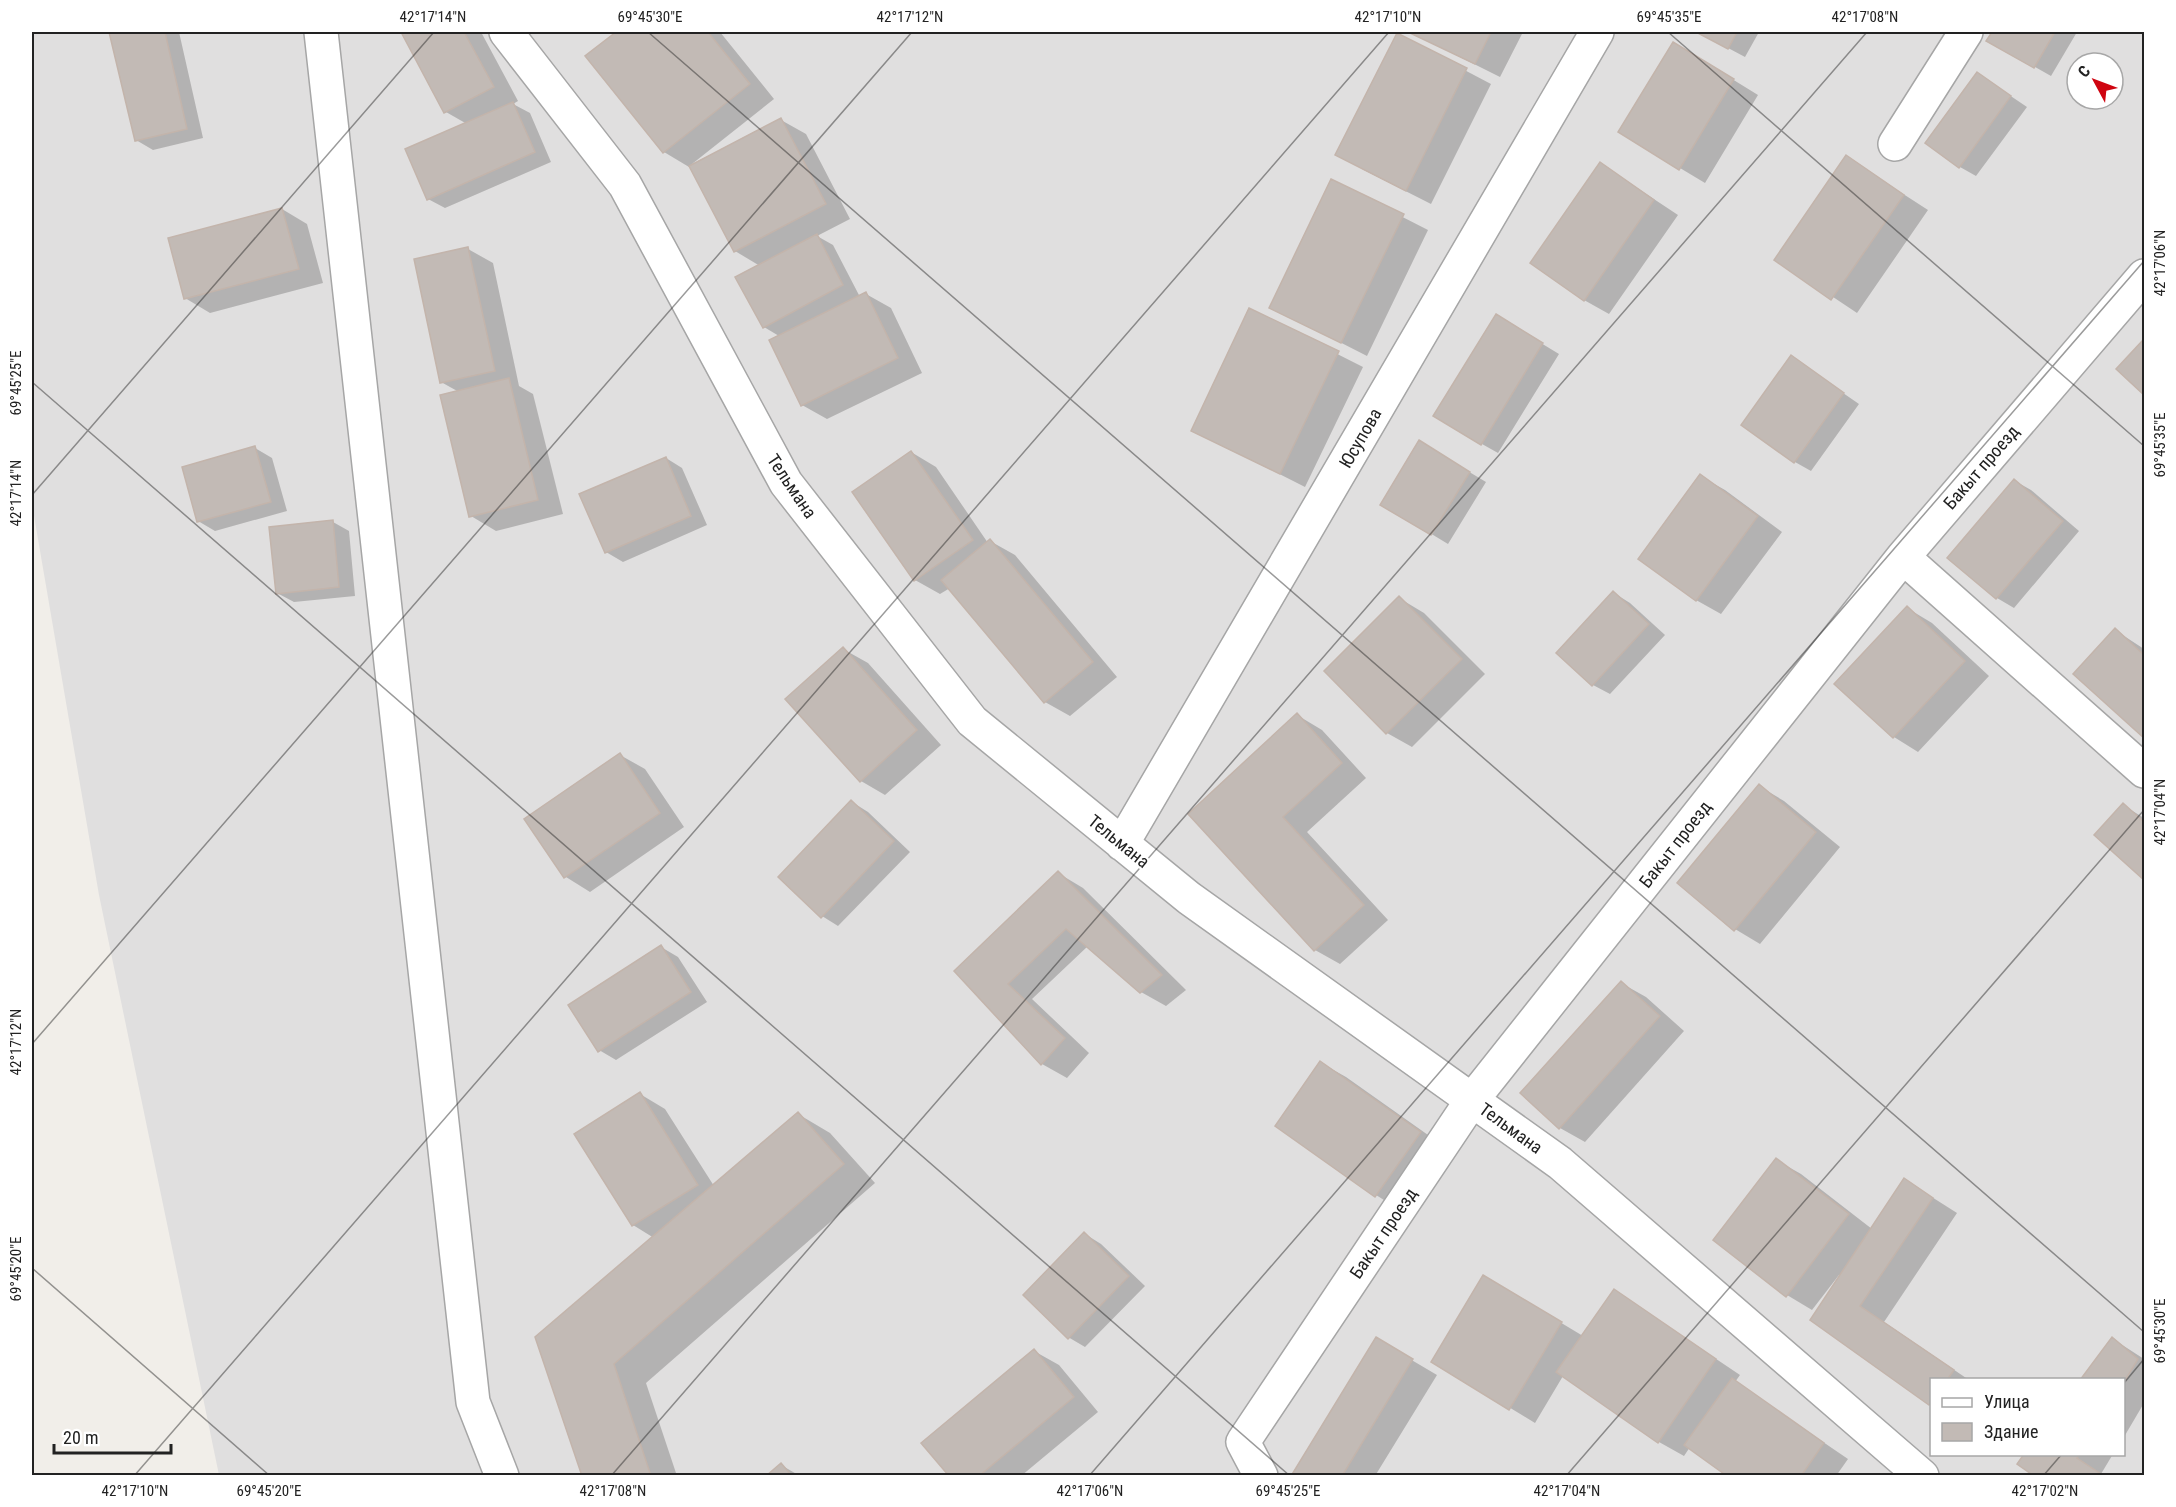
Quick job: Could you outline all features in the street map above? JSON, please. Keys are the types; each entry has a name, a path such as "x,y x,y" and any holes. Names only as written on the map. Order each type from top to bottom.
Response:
{"street":[{"path":"321,32 473,1402 502,1476"},
{"name":"Тельмана","path":"506,32 626,186 786,483 972,721 1189,898 1560,1162 1922,1476"},
{"name":"Юсупова","path":"1122,844 1597,32"},
{"path":"1895,144 1966,32"},
{"name":"Бакыт проезд","path":"1261,1476 1243,1442 1472,1100 1903,557 2145,276"},
{"path":"1903,557 2145,771"}],"shaded area":[{"path":"32,32 2144,32 2144,1475 219,1475 99,895 32,504"}],"building":[{"path":"109,32 165,32 187,129 135,141"},
{"path":"401,32 464,32 494,87 444,113"},
{"path":"616,32 708,32 750,84 663,153 585,56"},
{"path":"1408,32 1491,32 1475,64"},
{"path":"1696,32 1737,32 1728,49"},
{"path":"1992,32 2055,32 2034,68 1986,41"},
{"path":"1397,33 1467,68 1406,191 1335,155"},
{"path":"1673,42 1734,79 1679,170 1618,132"},
{"path":"1977,72 2011,96 1959,168 1925,143"},
{"path":"513,102 535,152 427,200 405,149"},
{"path":"781,118 826,204 734,252 689,166"},
{"path":"1846,155 1904,195 1831,300 1774,260"},
{"path":"1600,162 1654,200 1584,301 1530,263"},
{"path":"1331,179 1404,214 1341,343 1269,308"},
{"path":"282,208 299,269 184,299 168,238"},
{"path":"817,234 843,285 763,328 735,277"},
{"path":"468,247 495,371 440,383 414,259"},
{"path":"866,292 898,358 801,406 769,340"},
{"path":"1249,308 1339,351 1280,474 1191,431"},
{"path":"1496,314 1543,343 1481,445 1433,416"},
{"path":"2144,339 2144,395 2116,369"},
{"path":"1791,355 1844,393 1794,463 1741,425"},
{"path":"509,378 538,500 469,517 440,395"},
{"path":"1419,440 1470,472 1431,535 1380,505"},
{"path":"255,446 271,502 197,522 182,467"},
{"path":"911,451 973,540 914,581 852,492"},
{"path":"666,457 691,516 605,553 579,494"},
{"path":"1700,474 1758,516 1696,601 1638,559"},
{"path":"2014,479 2063,521 1996,599 1947,558"},
{"path":"333,520 339,587 276,594 269,527"},
{"path":"990,539 1093,662 1044,703 941,580"},
{"path":"1613,591 1649,624 1592,686 1556,653"},
{"path":"1399,596 1462,659 1386,734 1324,671"},
{"path":"1907,606 1965,661 1893,738 1834,684"},
{"path":"2115,628 2144,655 2144,738 2073,674"},
{"path":"843,647 917,730 860,782 785,699"},
{"path":"1297,713 1342,763 1283,817 1364,905 1314,951 1188,814"},
{"path":"620,753 660,813 564,878 524,819"},
{"path":"1759,784 1816,832 1734,931 1677,883"},
{"path":"851,800 894,841 821,918 778,877"},
{"path":"2123,803 2144,822 2144,880 2094,835"},
{"path":"1058,871 1162,975 1140,993 1066,929 1008,984 1065,1038 1041,1065 954,971"},
{"path":"661,945 691,992 598,1052 568,1005"},
{"path":"1621,981 1660,1016 1559,1129 1520,1093"},
{"path":"1320,1061 1421,1132 1375,1197 1275,1126"},
{"path":"640,1092 698,1185 632,1226 574,1134"},
{"path":"798,1112 844,1164 614,1364 651,1476 582,1476 535,1337"},
{"path":"1776,1158 1849,1214 1786,1297 1713,1240"},
{"path":"1904,1178 1933,1198 1860,1306 1954,1370 1948,1378 1930,1378 1929,1405 1810,1320"},
{"path":"1084,1232 1129,1276 1068,1339 1023,1295"},
{"path":"1483,1275 1562,1322 1509,1410 1431,1362"},
{"path":"1614,1289 1716,1359 1658,1443 1556,1372"},
{"path":"1376,1337 1413,1359 1342,1476 1291,1476"},
{"path":"2112,1337 2138,1359 2125,1380 2125,1378 2081,1378"},
{"path":"1034,1349 1074,1397 979,1476 949,1476 921,1443"},
{"path":"1732,1378 1824,1443 1801,1476 1727,1476 1684,1445"},
{"path":"2023,1456 2078,1456 2077,1458 2104,1476 2034,1476 2017,1464"},
{"path":"781,1463 792,1476 766,1476"}]}
